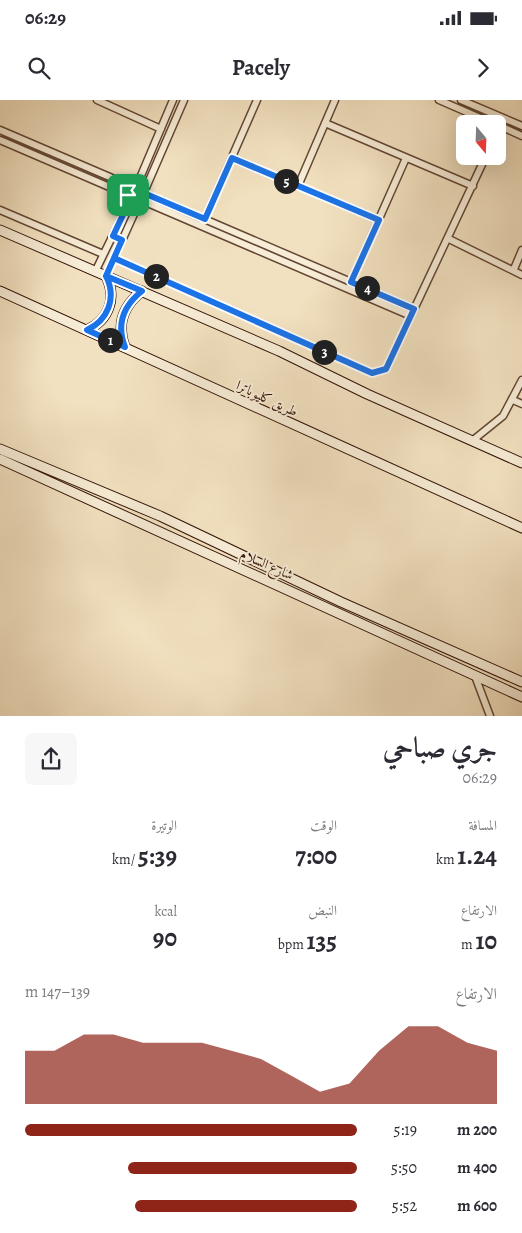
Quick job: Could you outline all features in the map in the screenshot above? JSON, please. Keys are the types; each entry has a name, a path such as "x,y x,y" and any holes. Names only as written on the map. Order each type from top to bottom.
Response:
{"main road":[{"path":"0,230 279,351 472,442 522,463"},
{"path":"87,330 101,321 109,308 111,292 106,276"},
{"name":"طريق كليوباترا","path":"0,291 522,528"},
{"path":"125,347 120,331 121,319 126,308 142,291"},
{"name":"شارع السلام","path":"0,449 160,516 474,676 522,697"},
{"name":"شارع السلام","path":"0,459 339,607 522,682"}],"street":[{"path":"95,272 113,236 173,100"},
{"path":"106,276 146,192 184,100"},
{"path":"201,226 257,100"},
{"path":"298,186 335,100"},
{"path":"439,100 471,115"},
{"path":"461,100 522,126"},
{"path":"100,101 161,129"},
{"path":"325,123 473,186"},
{"path":"0,130 135,186 205,219 359,285 412,312"},
{"path":"506,130 522,136"},
{"path":"0,140 129,197 356,292 412,312"},
{"path":"43,158 46,150"},
{"path":"232,158 379,220"},
{"path":"351,282 406,158"},
{"path":"114,258 372,373 386,369 449,239 482,165"},
{"path":"0,210 103,254"},
{"path":"113,236 122,240"},
{"path":"449,239 522,273"},
{"path":"514,269 522,250"},
{"path":"356,292 359,285"},
{"path":"472,442 497,423 513,400 522,380"},
{"path":"513,400 522,404"},
{"path":"474,676 490,716"}],"route":[{"path":"128,195 130,200 113,236 122,240 106,276 109,281 111,302 107,313 101,321 87,330 125,347 120,331 121,319 126,308 136,295 142,291 106,276 114,258 372,373 378,373 386,369 414,309 351,282 379,220 232,158 205,219 146,194 141,186 133,187 128,195"}]}
